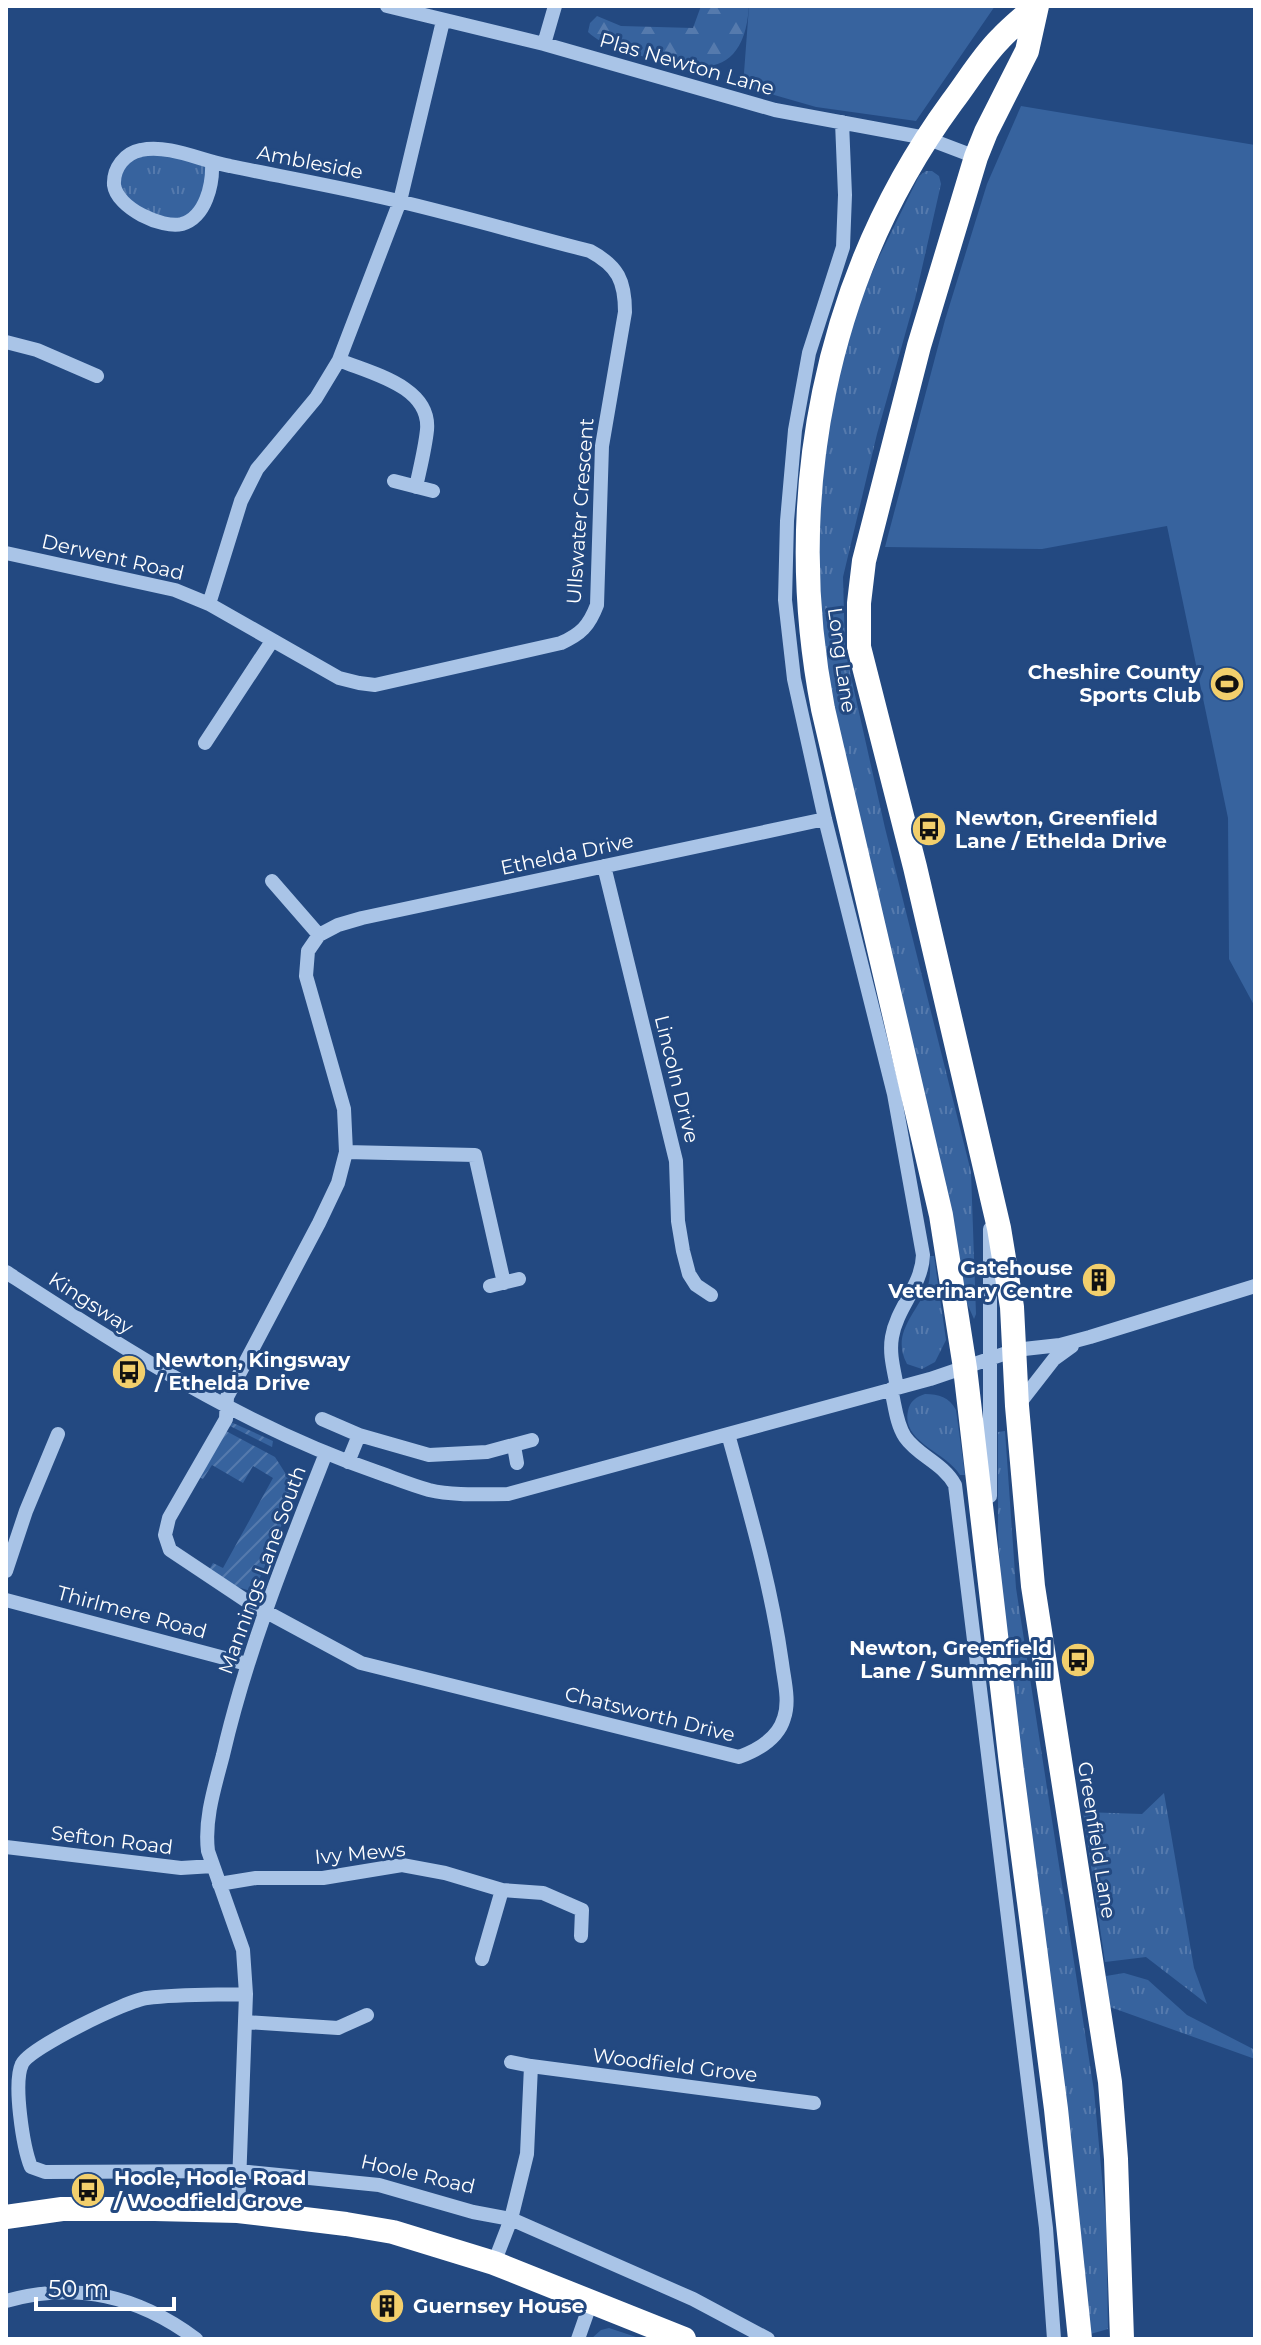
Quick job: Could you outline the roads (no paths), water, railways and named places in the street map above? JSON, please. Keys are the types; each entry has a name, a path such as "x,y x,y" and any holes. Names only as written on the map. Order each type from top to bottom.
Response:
{"highway":[{"name":"Long Lane","path":"965,1368 941,1215 813,655 807,559 808,505 831,356 872,242 926,138 998,40 1036,6"},
{"name":"Long Lane","path":"1015,1350 1012,1307 989,1182 915,867 859,647 859,603 864,561 919,346 976,157 1027,51 1036,6"},
{"name":"Greenfield Lane","path":"1015,1350 1033,1586 1110,2082 1116,2159 1122,2339"},
{"path":"965,1368 1056,2109 1080,2339"},
{"path":"6,2217 62,2209 238,2211 393,2232 494,2263 684,2339"}],"street":[{"name":"Plas Newton Lane","path":"387,6 544,44 775,110 926,138 976,157"},
{"path":"544,44 555,6"},
{"path":"209,604 241,501 257,469 316,398 339,360 400,201 443,21"},
{"path":"842,122 845,195 843,247 809,353 795,430 787,521 785,600 794,679 825,819 894,1094 923,1255 923,1271 892,1334 894,1388 899,1426 907,1440 940,1465 955,1485 1046,2228 1054,2339"},
{"name":"Ambleside","path":"212,163 209,194 191,220 179,225 148,218 122,203 114,186 116,172 124,157 139,150 158,149 400,201"},
{"name":"Ullswater Crescent","path":"209,604 339,678 375,685 561,643 579,635 590,623 597,605 602,446 625,312 625,291 618,275 606,260 590,251 400,201"},
{"path":"6,342 37,350 97,376"},
{"path":"339,360 407,390 423,406 428,427 416,487"},
{"path":"394,481 433,491"},
{"name":"Derwent Road","path":"6,553 175,590 209,604"},
{"path":"205,743 272,641"},
{"name":"Ethelda Drive","path":"319,935 362,918 825,819"},
{"name":"Lincoln Drive","path":"604,866 676,1161 678,1221 686,1262 696,1285 711,1295"},
{"path":"228,1408 227,1397 338,1183 346,1152 344,1109 306,976 308,951 319,935 272,881"},
{"path":"346,1152 475,1155 504,1283"},
{"path":"989,1182 989,1576"},
{"name":"Kingsway","path":"6,1272 156,1369 228,1408 326,1453"},
{"path":"1017,1406 1054,1359 1090,1337 1255,1286"},
{"name":"Mannings Lane South","path":"238,2211 246,1994 243,1950 213,1866 206,1836 211,1802 247,1664 326,1453 430,1490 508,1494 965,1368 1015,1350 1060,1345 1090,1337"},
{"name":"Chatsworth Drive","path":"228,1408 226,1419 165,1530 170,1550 179,1557 265,1612 361,1663 739,1757 757,1751 776,1734 785,1717 786,1698 774,1606 728,1434"},
{"path":"322,1419 359,1435 429,1455 487,1452 532,1440"},
{"path":"6,1571 26,1511 58,1434"},
{"path":"348,1462 359,1435"},
{"path":"514,1446 517,1463"},
{"name":"Thirlmere Road","path":"6,1600 247,1664"},
{"name":"Sefton Road","path":"6,1847 181,1868 213,1866"},
{"name":"Ivy Mews","path":"219,1884 256,1878 323,1878 402,1865 445,1873 502,1890 543,1893 582,1910 581,1936"},
{"path":"482,1959 502,1890"},
{"name":"Hoole Road","path":"246,1994 143,1998 90,2021 23,2060 18,2076 25,2154 31,2167 45,2172 239,2171 379,2185 473,2212 511,2219 693,2299 768,2339"},
{"path":"245,2022 338,2028 367,2015"},
{"name":"Woodfield Grove","path":"511,2062 814,2103"},
{"path":"494,2263 511,2219 527,2154 531,2066"},
{"path":"6,2301 62,2292 121,2298 153,2311 196,2339"},
{"path":"578,2339 591,2302"}],"place":[{"name":"Cheshire County Sports Club","path":"1227,684"},
{"name":"Newton, Greenfield Lane / Ethelda Drive","path":"929,829"},
{"name":"Gatehouse Veterinary Centre","path":"1099,1280"},
{"name":"Newton, Kingsway / Ethelda Drive","path":"129,1372"},
{"name":"Newton, Greenfield Lane / Summerhill","path":"1078,1660"},
{"name":"Hoole, Hoole Road / Woodfield Grove","path":"88,2190"},
{"name":"Guernsey House","path":"387,2306"}]}
